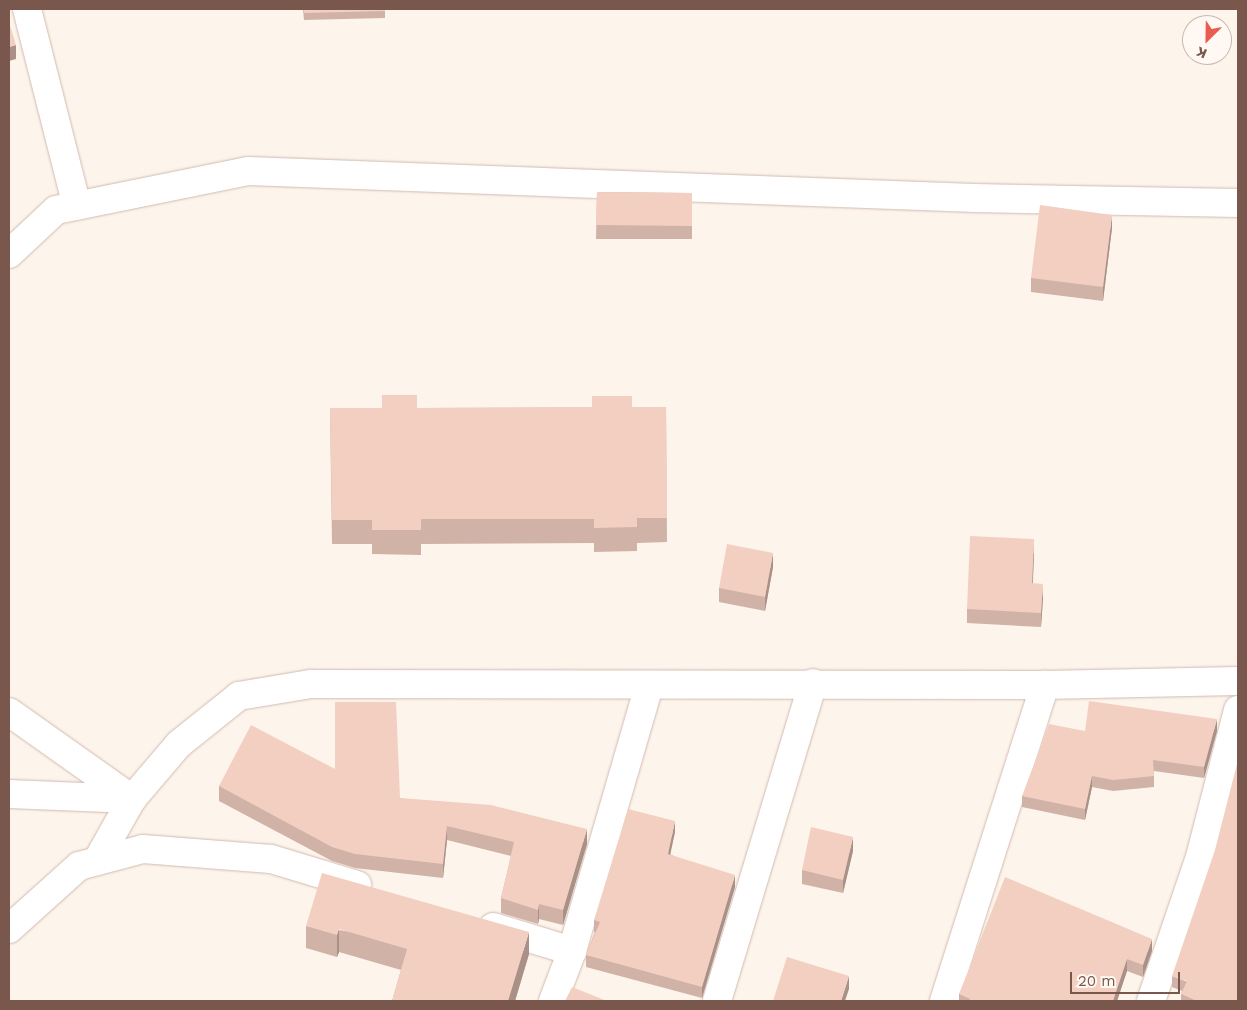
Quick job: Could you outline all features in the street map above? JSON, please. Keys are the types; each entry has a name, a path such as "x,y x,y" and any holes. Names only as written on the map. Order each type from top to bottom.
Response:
{"street":[{"path":"26,9 77,206"},
{"path":"9,254 56,210 248,171 974,198 1238,203"},
{"path":"97,861 132,799 179,744 239,696 311,684 648,686 813,683 1045,685 1238,681"},
{"path":"717,1001 813,683"},
{"path":"944,1001 1045,685"},
{"path":"553,1001 572,951 648,686"},
{"path":"1151,1001 1200,857 1238,710"},
{"path":"9,712 132,799"},
{"path":"9,794 132,799"},
{"path":"9,929 79,866 143,848 271,859 384,894"},
{"path":"468,920 572,951"}],"building":[{"path":"304,9 385,9 385,11 304,13"},
{"path":"9,22 16,45 9,47"},
{"path":"597,192 692,193 692,226 596,225"},
{"path":"1040,205 1112,215 1103,287 1031,278"},
{"path":"382,395 417,395 417,408 592,407 592,396 632,396 632,407 666,407 667,518 637,518 637,527 594,528 594,519 421,519 421,530 372,530 372,520 332,520 330,408 382,408"},
{"path":"970,536 1034,539 1032,583 1043,584 1041,613 967,609"},
{"path":"727,544 773,553 765,597 719,588"},
{"path":"1089,701 1217,719 1204,767 1153,760 1154,776 1113,780 1092,776 1085,809 1022,796 1049,724 1085,731"},
{"path":"335,702 396,702 400,798 491,805 587,829 563,910 539,904 538,910 501,898 514,842 447,826 443,864 355,854 332,847 219,786 251,725 335,769"},
{"path":"1238,760 1238,1001 1197,1001 1181,994 1187,981 1172,976 1215,850"},
{"path":"628,809 675,821 668,854 735,875 702,987 586,955 600,922 594,920"},
{"path":"811,827 853,837 843,880 802,870"},
{"path":"322,873 529,932 508,1001 392,1001 407,949 339,929 337,935 306,926"},
{"path":"1005,877 1152,939 1143,965 1127,959 1113,1001 969,1001 970,999 959,994"},
{"path":"787,957 849,976 841,1001 773,1001"},
{"path":"572,987 607,1001 565,1001"}]}
